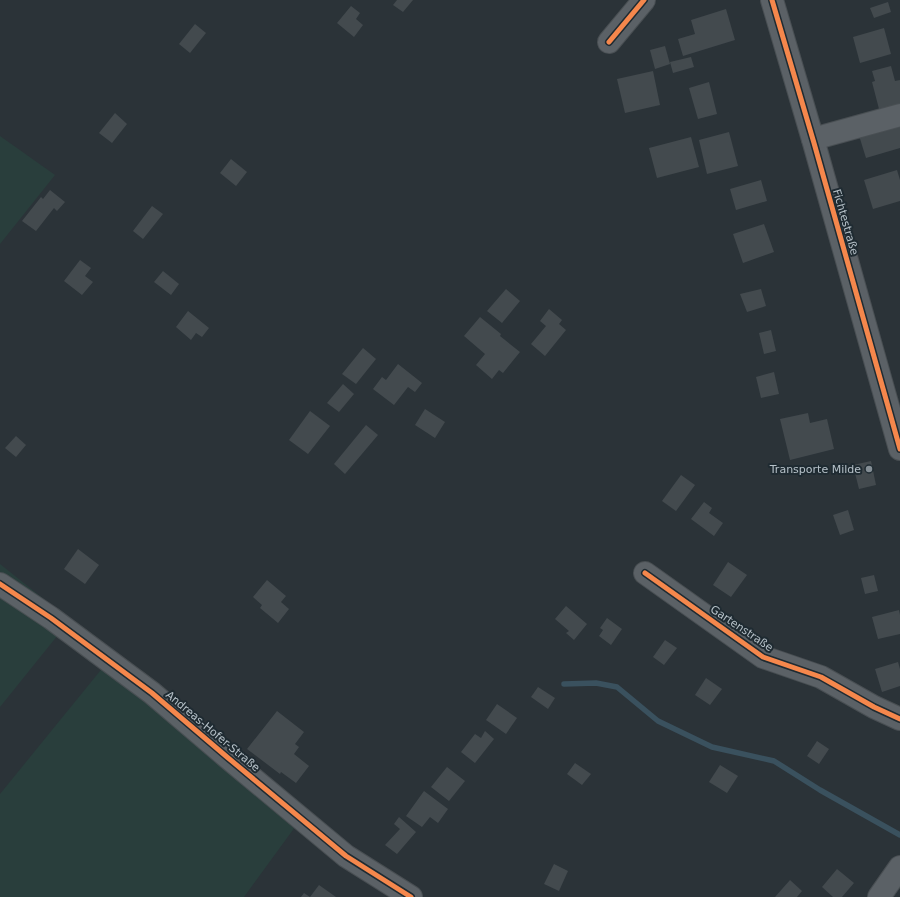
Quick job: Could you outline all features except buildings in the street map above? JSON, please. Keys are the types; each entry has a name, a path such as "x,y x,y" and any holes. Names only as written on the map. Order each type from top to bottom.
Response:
{"street":[{"path":"609,42 644,0"},
{"name":"Fichtestraße","path":"772,0 813,139 900,449"},
{"path":"813,139 900,115"},
{"name":"Gartenstraße","path":"645,573 763,657 821,678 874,707 900,719"},
{"name":"Andreas-Hofer-Straße","path":"0,584 51,618 152,693 346,856 411,897"},
{"path":"880,897 900,867"}],"green space":[{"path":"0,136 55,175 0,244"},
{"path":"0,564 70,620 0,707"},
{"path":"113,655 306,812 244,897 0,897 0,794"}],"waterway":[{"path":"564,684 596,683 617,687 658,721 712,747 774,761 820,790 900,835"}],"cycle path":[{"path":"609,42 644,0"},
{"path":"772,0 900,449"},
{"path":"645,573 763,657 821,677 874,707 900,719"},
{"path":"0,584 51,618 152,693 346,856 411,897"}],"place":[{"name":"Transporte Milde","path":"869,469"}]}
